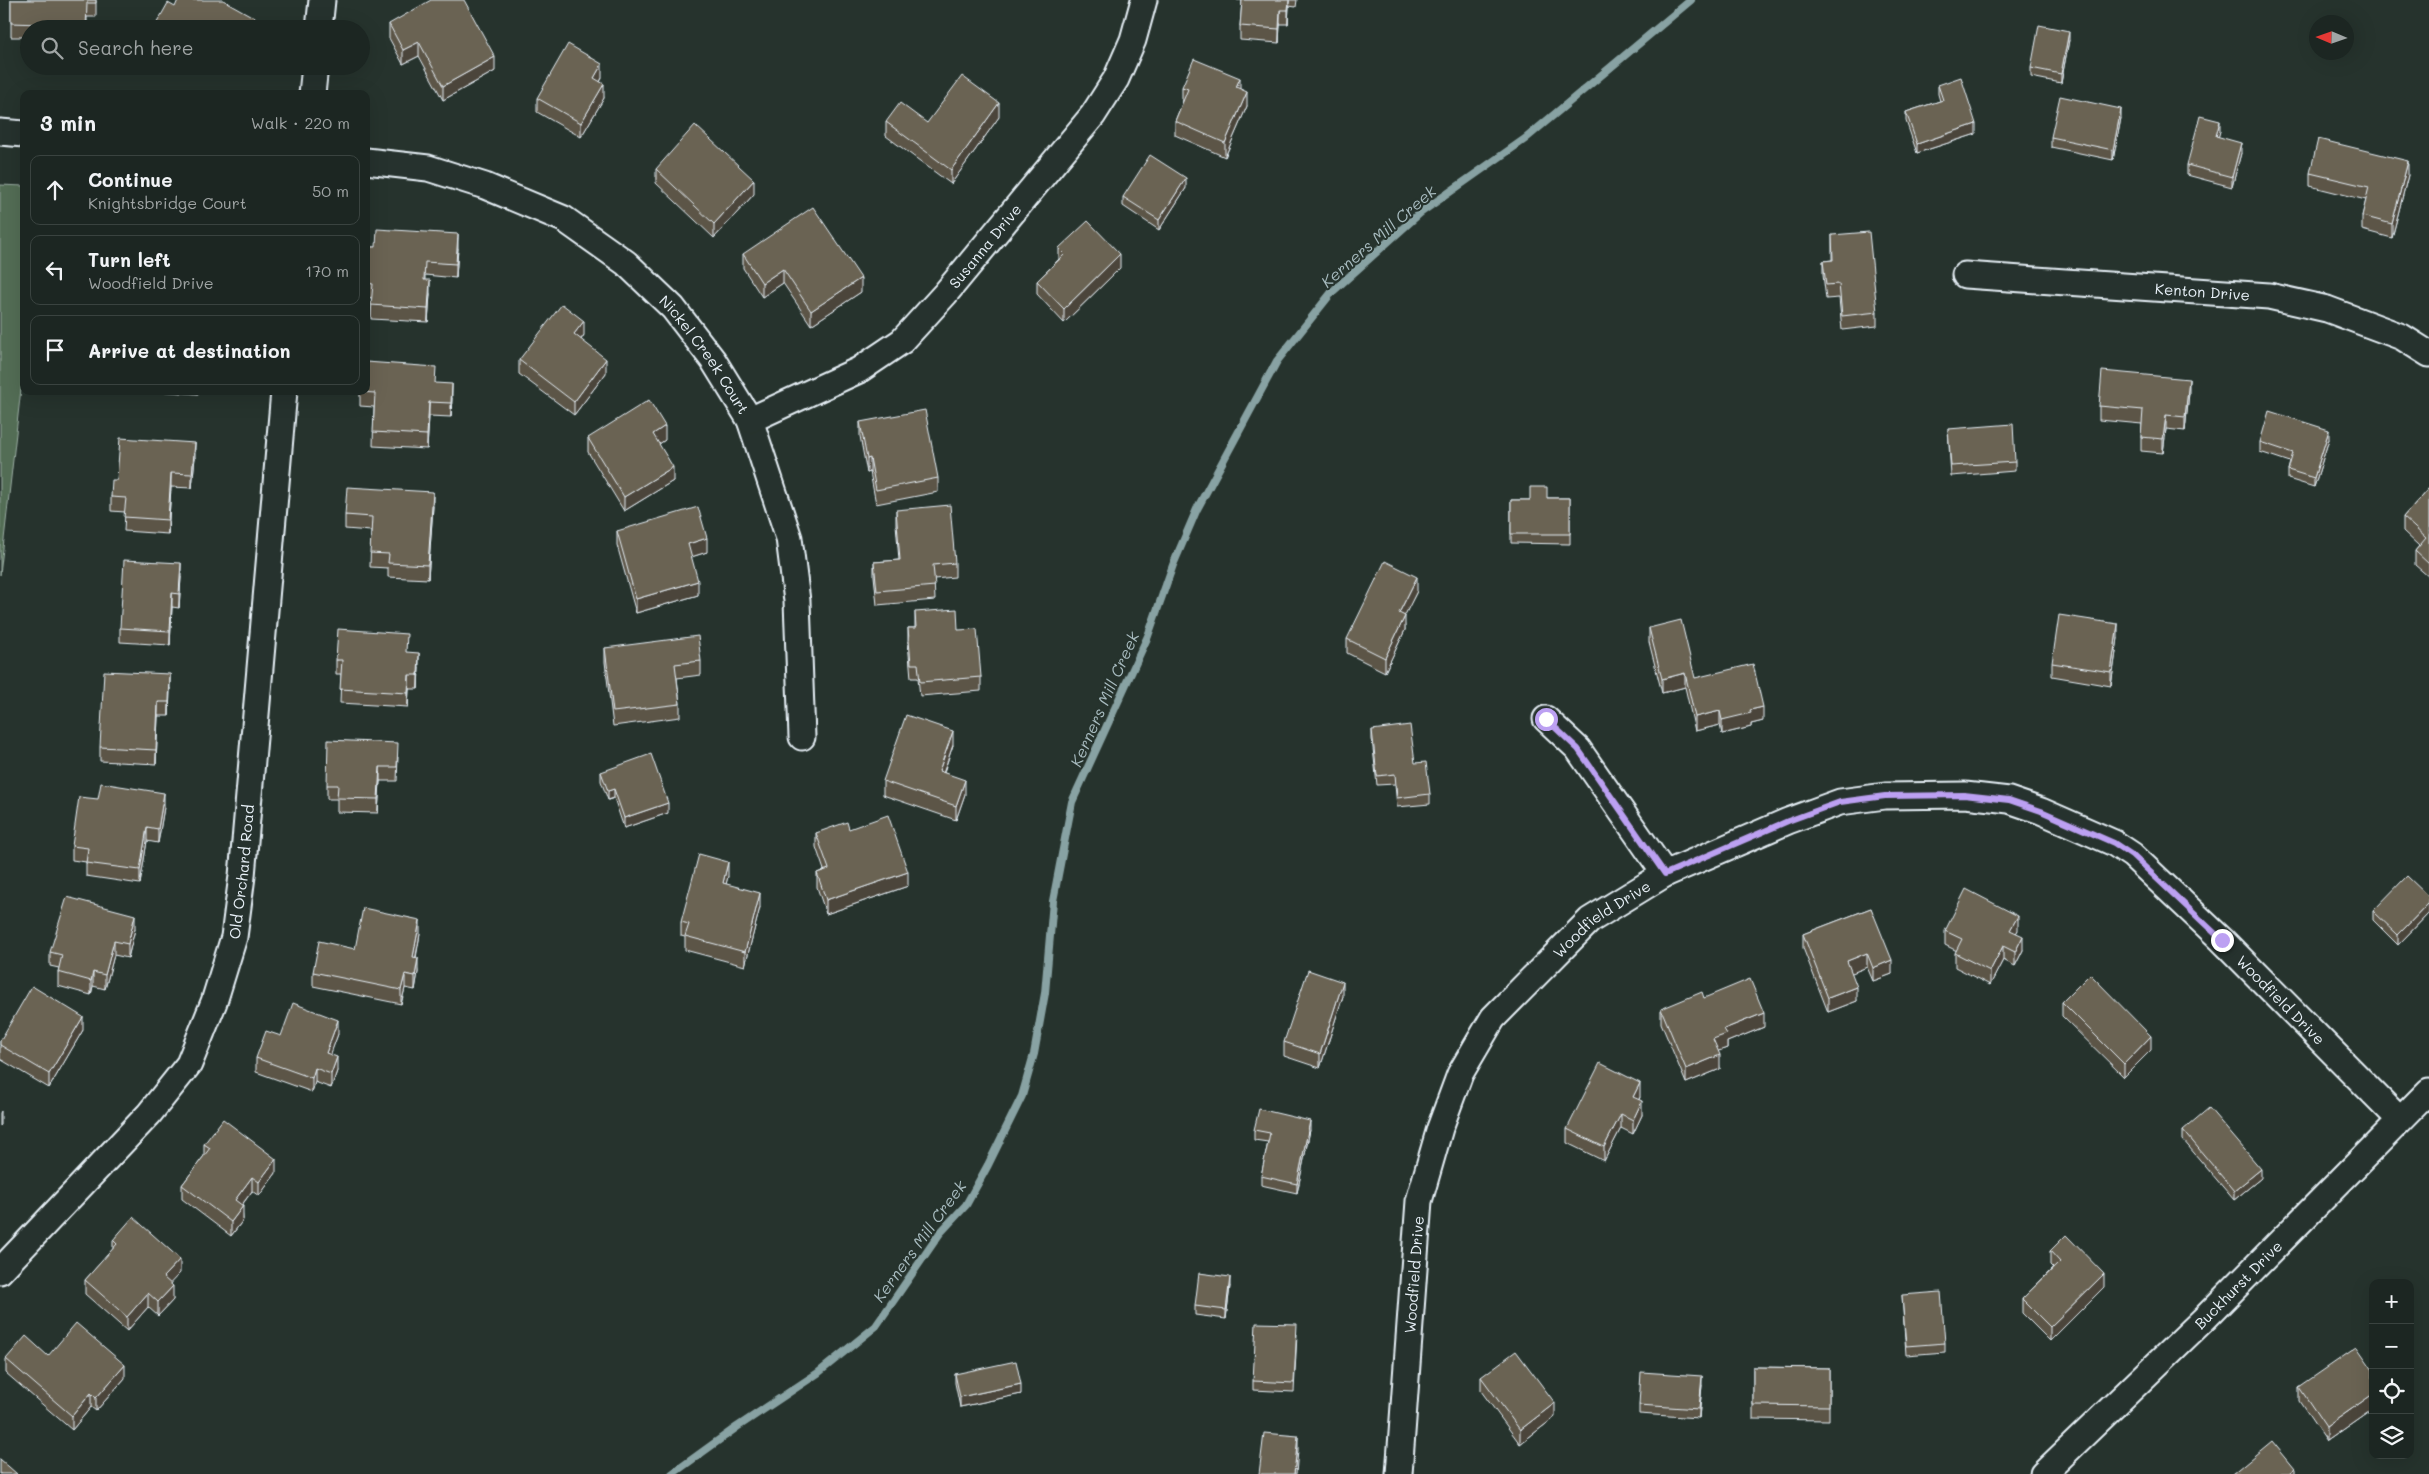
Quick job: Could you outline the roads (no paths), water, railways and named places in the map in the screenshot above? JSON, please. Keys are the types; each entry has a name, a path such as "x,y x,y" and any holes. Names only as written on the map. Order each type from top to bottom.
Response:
{"street":[{"path":"320,20 322,0"},
{"name":"Susanna Drive","path":"750,420 859,370 908,334 945,294 1093,115 1119,71 1133,40 1144,0"},
{"path":"312,90 314,75"},
{"path":"0,132 20,134"},
{"name":"Nickel Creek Court","path":"370,161 428,168 485,186 564,219 626,263 672,308 713,360 750,420 789,538 797,601 802,737"},
{"name":"Kenton Drive","path":"1965,275 2269,296 2327,309 2402,337 2429,354"},
{"name":"Old Orchard Road","path":"0,1272 149,1114 189,1064 214,1002 234,937 242,876 284,395"},
{"path":"1546,719 1578,749 1665,874"},
{"name":"Woodfield Drive","path":"1399,1474 1418,1201 1440,1128 1460,1074 1493,1018 1590,920 1665,874 1788,821 1840,802 1885,796 1964,795 2009,800 2041,811 2114,843 2132,855 2222,940 2400,1120"},
{"name":"Buckhurst Drive","path":"2043,1474 2205,1318 2429,1091"}],"waterway":[{"name":"Kerners Mill Creek","path":"672,1474 737,1427 818,1373 876,1326 940,1233 966,1205 988,1165 1022,1096 1034,1054 1045,993 1053,901 1072,802 1148,636 1173,565 1197,509 1277,361 1332,292 1420,213 1525,139 1691,0"}]}
